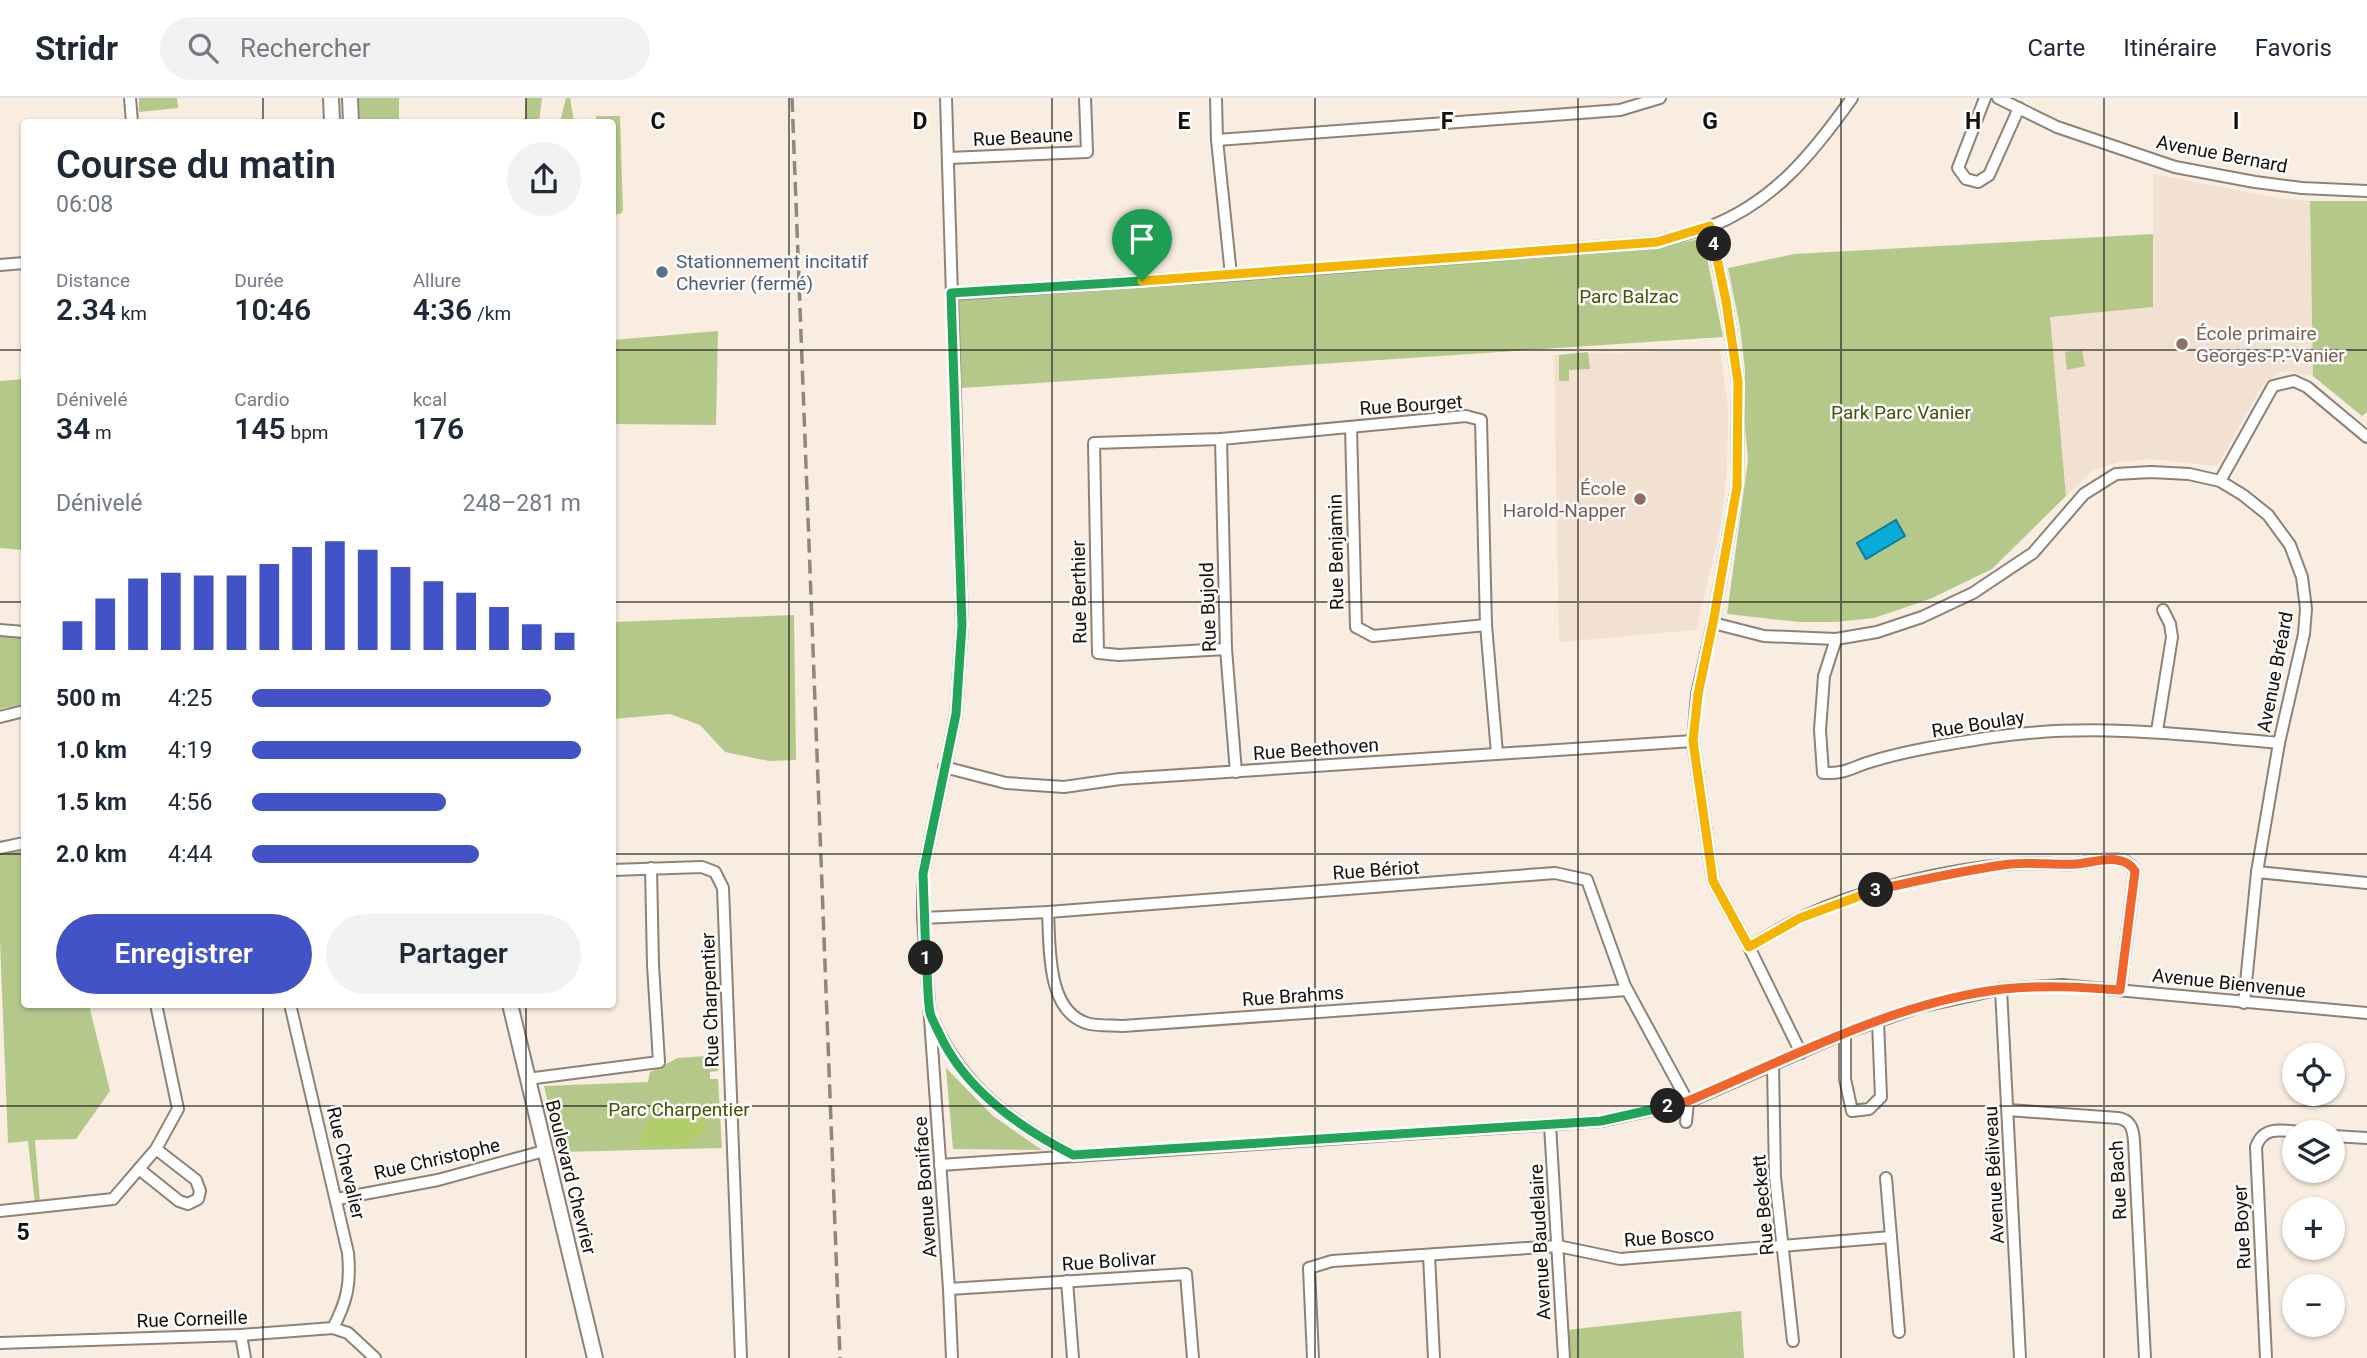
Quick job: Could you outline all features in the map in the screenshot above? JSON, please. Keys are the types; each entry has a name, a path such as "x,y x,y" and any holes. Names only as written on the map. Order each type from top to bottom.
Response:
{"street":[{"path":"130,98 132,119"},
{"path":"331,98 332,119"},
{"path":"350,98 351,119"},
{"name":"Avenue Boniface","path":"946,98 962,625 956,714 923,874 923,918 952,1358"},
{"name":"Rue Beaune","path":"949,158 1087,152 1085,98"},
{"path":"1216,98 1217,140 1231,275"},
{"path":"1217,140 1620,110 1660,98"},
{"path":"951,293 1231,275 1657,242 1710,226 1776,188 1816,148 1852,98"},
{"path":"1985,98 1958,168 1966,178 1978,182 1989,175 2019,108"},
{"name":"Avenue Bernard","path":"1998,98 2057,127 2175,167 2302,188 2367,191"},
{"path":"1710,226 1726,301 1738,382 1737,487 1698,694 1693,741 1713,881 1801,1053"},
{"path":"0,265 21,262"},
{"path":"2220,481 2273,386 2294,381 2307,387 2367,437"},
{"name":"Rue Bourget","path":"1094,443 1221,439 1466,416 1481,420 1486,625 1497,752"},
{"name":"Rue Benjamin","path":"1350,427 1356,627 1373,636 1486,625"},
{"name":"Rue Bujold","path":"1221,439 1226,649 1236,772"},
{"name":"Rue Berthier","path":"1094,443 1098,653 1119,655 1226,649"},
{"name":"Avenue Bréard","path":"1713,623 1764,636 1836,639 1877,632 1922,617 1973,593 2033,553 2084,494 2116,474 2189,474 2220,481 2252,502 2274,523 2294,553 2304,585 2306,609 2304,634 2279,743 2257,872 2244,1003"},
{"path":"2157,731 2172,637 2164,610"},
{"path":"0,631 21,632"},
{"name":"Rue Boulay","path":"1836,639 1824,676 1820,730 1823,772 1841,774 1872,761 1992,737 2047,731 2157,731 2279,743"},
{"path":"0,716 21,712"},
{"name":"Rue Beethoven","path":"944,767 1006,783 1064,787 1120,779 1693,741"},
{"path":"0,848 21,844"},
{"path":"1749,947 1800,918 1868,892 1941,875 2013,864 2075,864 2120,859 2130,863 2135,871 2120,990"},
{"name":"Rue Charpentier","path":"616,870 702,867 715,872 723,888 741,1358"},
{"path":"527,1079 659,1062 651,868"},
{"path":"2257,872 2367,883"},
{"name":"Rue Bériot","path":"923,918 1048,912 1555,873 1587,880 1627,990 1688,1101"},
{"name":"Rue Brahms","path":"1048,912 1051,960 1058,997 1071,1014 1088,1024 1123,1026 1627,990"},
{"name":"Avenue Bienvenue","path":"940,1165 1601,1121 1688,1101 1845,1033 1919,1007 2001,989 2062,985 2367,1013"},
{"name":"Avenue Béliveau","path":"2001,989 2020,1358"},
{"path":"0,1211 113,1199 156,1149 178,1109 157,1008"},
{"name":"Rue Chevalier","path":"291,1008 348,1253 351,1278 333,1328"},
{"name":"Boulevard Chevrier","path":"511,1008 595,1358"},
{"name":"Avenue Boniface","path":"930,1014 946,1049 975,1085 1005,1114 1040,1138 1073,1155"},
{"path":"1845,1033 1845,1079 1852,1111 1869,1110 1881,1097 1878,1021"},
{"name":"Rue Beckett","path":"1773,1065 1776,1101 1775,1177 1793,1341"},
{"path":"1686,1122 1688,1101"},
{"name":"Rue Bach","path":"2008,1110 2122,1118 2130,1124 2134,1141 2145,1358"},
{"name":"Avenue Baudelaire","path":"1550,1125 1564,1358"},
{"name":"Rue Boyer","path":"2266,1358 2256,1147 2261,1136 2270,1131 2282,1131"},
{"path":"2345,1137 2367,1138"},
{"path":"139,1169 179,1201 188,1204 198,1199 200,1191 196,1180 156,1149"},
{"name":"Rue Christophe","path":"337,1199 438,1180 544,1151"},
{"path":"1886,1178 1899,1332"},
{"name":"Rue Bosco","path":"1313,1358 1309,1268 1332,1261 1558,1246 1620,1259 1891,1237"},
{"path":"1429,1255 1434,1358"},
{"name":"Rue Bolivar","path":"949,1289 1186,1274 1193,1358"},
{"path":"1067,1282 1073,1358"},
{"path":"333,1328 348,1333 375,1358"},
{"name":"Rue Corneille","path":"0,1343 241,1335 333,1328"},
{"path":"241,1335 245,1358"}],"shaded area":[{"name":"École primaire Georges-P.-Vanier","path":"2153,174 2277,198 2310,201 2313,376 2283,371 2263,384 2217,466 2151,459 2119,462 2093,470 2066,496 2050,317 2153,306"},
{"name":"École Harold-Napper","path":"1720,349 1728,408 1727,470 1720,529 1696,630 1559,642 1554,355"}],"green space":[{"path":"139,98 177,98 178,108 139,112"},
{"path":"359,98 399,98 399,119 360,119"},
{"path":"526,98 542,98 539,119 525,119"},
{"path":"566,98 570,98 574,119 561,119"},
{"path":"596,116 620,116 623,211 620,214 616,214 616,119 596,119"},
{"path":"2310,201 2367,201 2367,412 2362,416 2313,376"},
{"name":"Park Parc Vanier","path":"2153,234 2153,307 2050,317 2066,496 1992,569 1930,599 1874,618 1799,622 1727,614 1748,460 1744,418 1745,370 1740,327 1728,268 1794,254"},
{"name":"Parc Balzac","path":"1703,238 1723,337 962,388 957,300 1663,247"},
{"path":"718,331 716,425 616,424 616,340"},
{"path":"2082,350 2085,366 2067,370 2065,352"},
{"path":"1588,352 1590,369 1569,370 1569,381 1559,381 1559,355"},
{"path":"21,379 21,550 0,548 0,381"},
{"path":"794,615 796,760 769,761 725,752 700,725 670,714 616,719 616,622"},
{"path":"0,634 21,637 21,705 0,709"},
{"path":"21,848 21,1008 90,1008 110,1091 76,1139 35,1140 40,1203 35,1204 28,1141 8,1143 0,941 0,852"},
{"name":"Parc Charpentier","path":"718,1055 718,1071 710,1072 710,1079 718,1079 722,1148 559,1152 544,1086 648,1082 650,1072 678,1058"},
{"path":"946,1068 993,1116 1042,1150 953,1149"},
{"path":"688,1103 700,1113 707,1125 697,1140 673,1146 641,1144 644,1127 649,1121 663,1110"},
{"path":"1741,1311 1744,1358 1569,1358 1566,1330"}],"water":[{"path":"1896,520 1905,536 1866,559 1857,543"}],"railway":[{"path":"792,98 840,1358"}],"place":[{"name":"Stationnement incitatif Chevrier (fermé)","path":"662,272"},
{"name":"École primaire Georges-P.-Vanier","path":"2182,344"},
{"name":"École Harold-Napper","path":"1640,499"}],"route":[{"path":"1710,226 1726,301 1738,382 1737,487 1698,694 1693,741 1713,881 1749,947 1800,918 1868,892 1941,875 2013,864 2075,864 2120,859 2130,863 2135,871 2120,990 2062,985 2001,989 1919,1007 1845,1033 1688,1101 1601,1121 1073,1155 1040,1138 1005,1114 975,1085 946,1049 930,1014 923,918 923,874 956,714 962,625 951,293 1142,281 1657,242 1710,226"}]}
